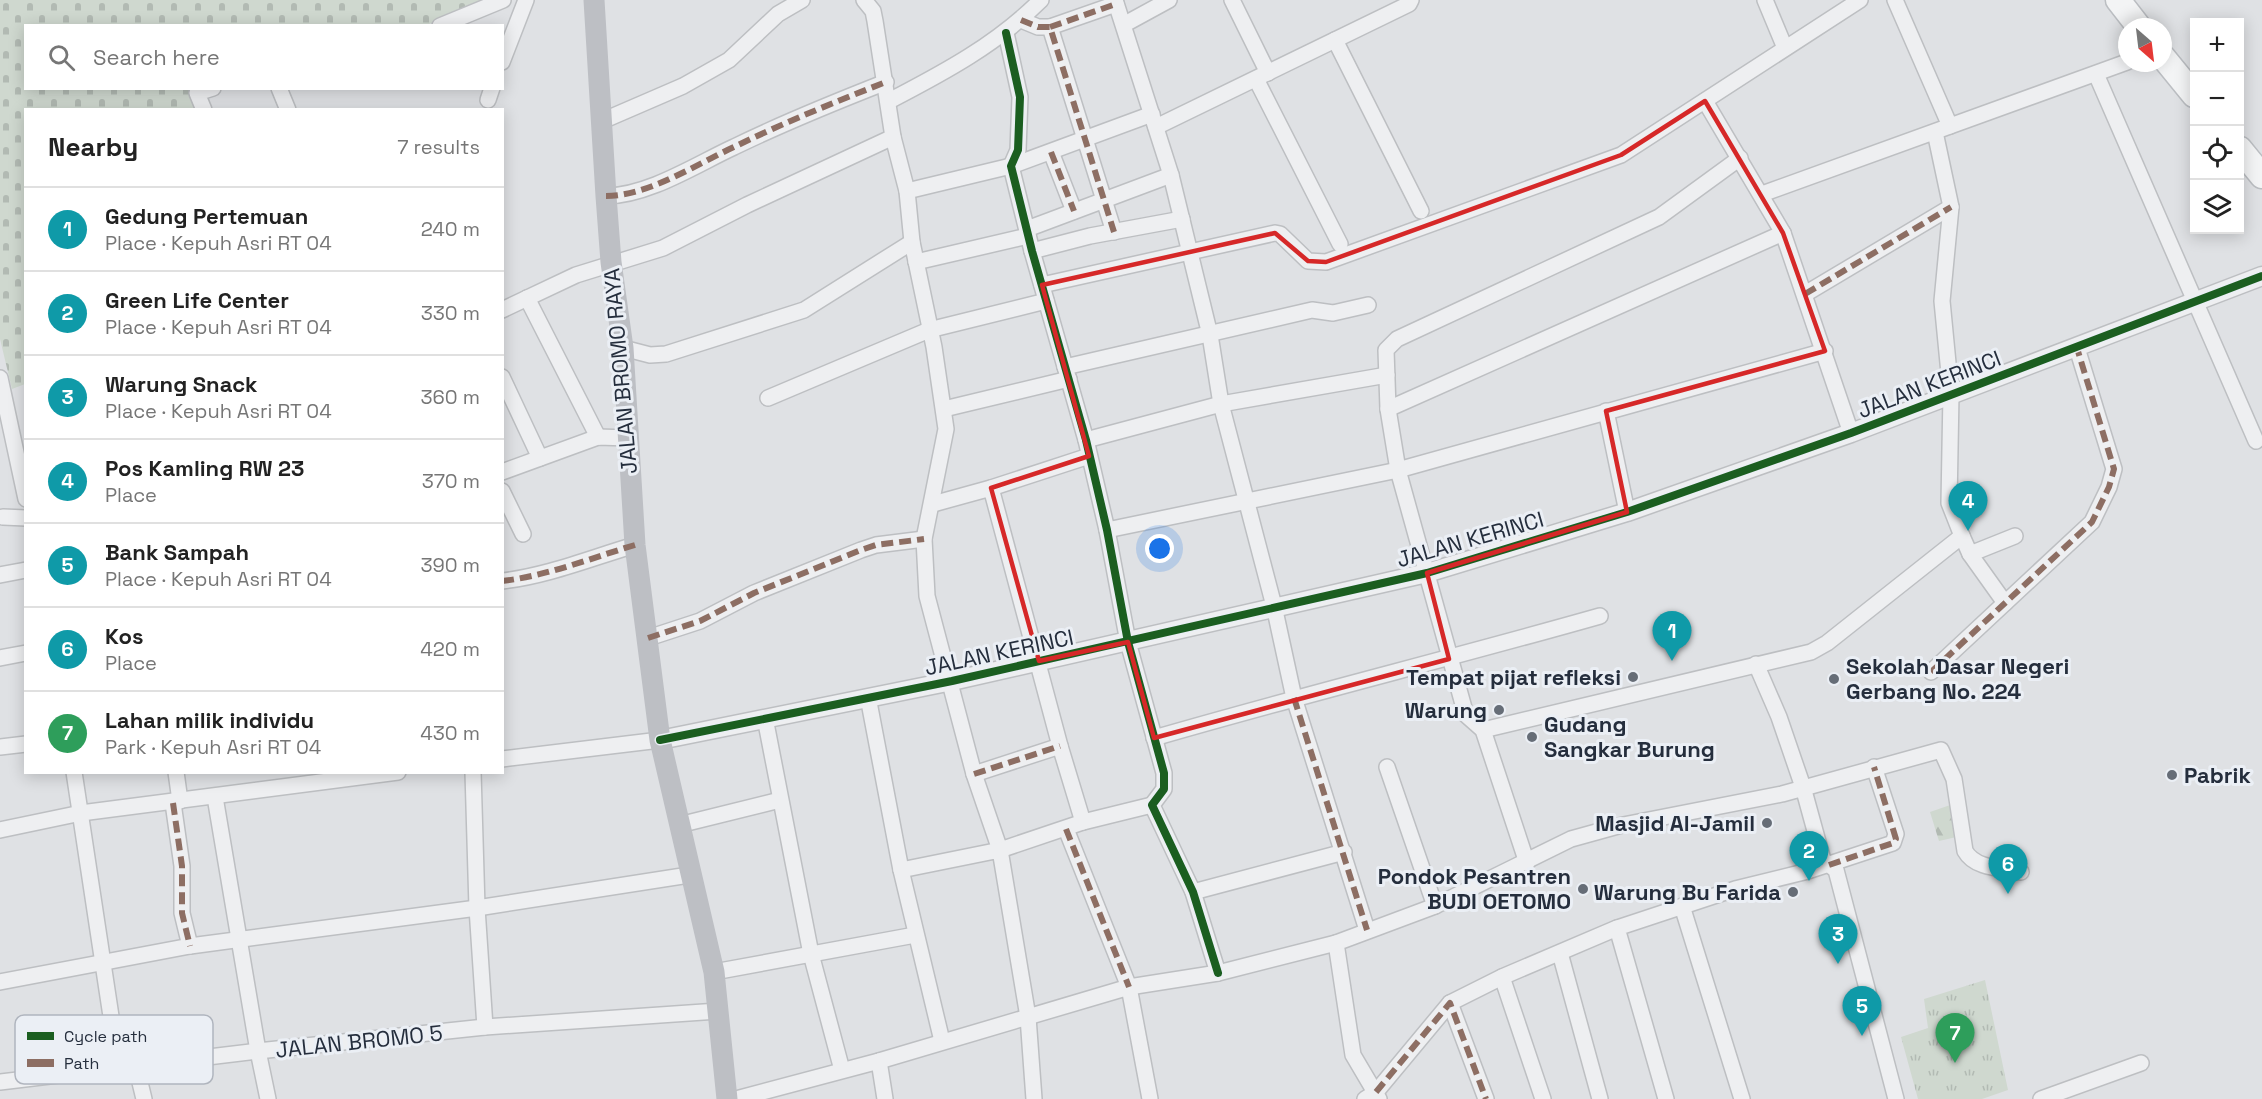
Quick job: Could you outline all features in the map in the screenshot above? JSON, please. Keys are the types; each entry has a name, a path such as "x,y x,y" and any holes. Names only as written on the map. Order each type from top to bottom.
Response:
{"main road":[{"name":"JALAN BROMO RAYA","path":"594,0 606,196 611,262 622,348 635,545 660,740 689,875 714,972 727,1099"},
{"path":"2118,0 2132,18"},
{"path":"2172,68 2190,90"},
{"path":"2244,154 2262,176"}],"street":[{"path":"445,24 503,0"},
{"path":"504,57 526,0"},
{"path":"602,121 683,86 729,60 778,14 802,0"},
{"path":"864,0 875,21 893,137 907,191 912,242 944,409 946,429 933,504 924,539 927,596 952,681 974,774 1000,850 1028,1017 1034,1099"},
{"path":"889,101 961,64 1006,33 1041,0"},
{"path":"1125,24 1169,0"},
{"path":"1232,0 1262,76 1340,244"},
{"path":"907,191 1011,166 1084,140 1154,121 1262,76 1409,4 1411,0"},
{"path":"1765,0 1785,48"},
{"path":"1042,285 1275,233 1280,234 1308,261 1326,262 1621,155 1860,0"},
{"path":"1895,0 1950,126"},
{"path":"1021,20 1038,27 1050,27 1116,2 1125,24 1171,175 1210,335 1221,404 1274,606 1294,698 1344,852 1366,930"},
{"path":"1050,27 1102,200 1114,232"},
{"path":"901,870 1000,850 1083,822 1152,805 1164,789 1164,773 1128,642 1107,530 1086,440 1032,251 1011,166 1018,150 1020,97 1006,33"},
{"path":"1335,40 1422,211"},
{"path":"1762,194 2118,65"},
{"path":"2096,74 2256,441"},
{"path":"606,196 616,196 665,180 784,124 886,82"},
{"path":"203,108 197,93 207,90"},
{"path":"280,90 287,108"},
{"path":"1705,101 1783,233 1851,433"},
{"path":"1935,132 1951,207 1942,301 1951,394 1949,503 1970,554 2005,603"},
{"path":"504,307 611,262 663,248 747,205 893,137"},
{"path":"1051,152 1074,211"},
{"path":"1527,863 1483,730 1466,715 1449,659 1398,470 1388,409 1386,350 1397,339 1659,217 1740,159"},
{"path":"916,262 1028,232 1074,211 1171,175"},
{"path":"1805,294 1951,207"},
{"path":"1032,251 1182,219"},
{"path":"1388,409 1783,233"},
{"path":"622,348 650,355 666,354 780,319 804,310 912,242"},
{"name":"JALAN KERINCI","path":"660,740 952,681 1427,573 1627,512 1851,433 2262,276"},
{"path":"527,298 598,437"},
{"path":"768,398 929,330 1047,302"},
{"path":"944,409 1210,335 1312,310 1333,313 1368,305"},
{"path":"1931,672 2092,522 2114,469 2077,348"},
{"path":"1107,530 1398,470 1825,351"},
{"path":"1086,440 1221,404 1388,375"},
{"path":"0,378 24,486"},
{"path":"504,381 540,458"},
{"path":"1606,411 1627,512"},
{"path":"504,470 598,437 628,438"},
{"path":"933,504 1089,456"},
{"path":"991,488 1060,746 1083,822"},
{"path":"504,495 523,534"},
{"path":"3,517 24,518"},
{"path":"1483,730 1756,664 1781,661 1811,652 1827,643 1962,536"},
{"path":"1970,554 2015,536"},
{"path":"648,638 700,621 754,593 861,550 876,545 924,539"},
{"path":"504,581 535,578 554,569 635,545"},
{"path":"0,575 24,570"},
{"path":"1154,738 1600,616"},
{"path":"0,658 24,653"},
{"path":"1756,664 1779,717 1803,787 1823,860 1836,870 1896,1099"},
{"path":"868,698 915,935 942,1041"},
{"path":"765,718 811,954 842,1070"},
{"path":"504,759 660,740"},
{"path":"0,747 24,744"},
{"path":"974,774 1060,746"},
{"path":"736,1099 879,1061 1129,987 1218,973 1336,943 1436,906 1527,863 1571,839 1608,828 1728,806 1941,750 1945,753 1954,778 1965,850 1969,857 1977,863 2021,872"},
{"path":"1387,767 1436,906"},
{"path":"1336,943 1353,1055 1374,1097 1450,1003 1502,976 1617,928 1682,906 1829,865 1893,843 1896,840 1874,767"},
{"path":"74,774 89,881 105,963 112,1015"},
{"path":"176,774 182,866 182,914 190,946"},
{"path":"0,830 81,813 177,802 320,777 367,774"},
{"path":"473,774 477,908 486,1027"},
{"name":"JALAN BROMO 5","path":"215,796 258,1051 486,1027 718,1011"},
{"path":"679,825 780,800"},
{"path":"1152,805 1192,892 1218,973"},
{"path":"1066,829 1129,987 1150,1099"},
{"path":"1192,892 1344,852"},
{"path":"0,982 190,946 477,908 689,875"},
{"path":"1682,906 1742,1099"},
{"path":"1617,928 1666,1099"},
{"path":"714,972 915,935"},
{"path":"1560,953 1600,1099"},
{"path":"1502,976 1543,1099"},
{"path":"1450,1003 1486,1099"},
{"path":"213,1057 258,1051 268,1099"},
{"path":"879,1061 885,1099"},
{"path":"2040,1099 2140,1063"},
{"path":"0,1082 15,1080"},
{"path":"140,1084 144,1099"}],"highlighted area":[{"path":"1705,101 1783,233 1825,351 1606,411 1627,512 1427,573 1449,659 1154,738 1128,642 1039,661 991,488 1089,456 1042,285 1275,233 1308,261 1326,262 1621,155"}],"green space":[{"path":"0,0 488,0 429,24 24,24 24,90 192,90 198,108 24,108 24,384 12,389 0,339"},
{"path":"1956,803 1961,836 1939,841 1930,812"},
{"path":"1985,980 2008,1090 1982,1099 1918,1099 1901,1037 1928,1028 1924,999"}],"marked path":[{"path":"1050,27 1116,4"},
{"path":"1021,20 1038,27 1050,27 1114,232"},
{"path":"606,196 622,195 655,185 771,130 886,82"},
{"path":"1051,152 1074,211"},
{"path":"1805,294 1951,207"},
{"path":"1931,672 2092,522 2109,487 2114,469 2077,348"},
{"path":"648,638 700,621 754,593 861,550 876,545 924,539"},
{"path":"504,581 552,571 635,545"},
{"path":"1294,698 1367,930"},
{"path":"974,774 1060,746"},
{"path":"1829,865 1893,843 1896,839 1874,767"},
{"path":"173,803 182,866 182,913 190,946"},
{"path":"1066,829 1129,987"},
{"path":"1376,1092 1450,1003 1486,1099"}],"cycle path":[{"path":"1006,33 1020,97 1018,150 1011,166 1032,251 1086,440 1107,530 1128,642 1164,773 1164,789 1152,805 1193,892 1218,973"},
{"path":"660,740 952,681 1427,573 1627,512 1851,433 2262,276"}],"place":[{"name":"Pos Kamling RW 23","path":"1968,531"},
{"name":"Gedung Pertemuan","path":"1672,661"},
{"name":"Tempat pijat refleksi","path":"1633,677"},
{"name":"Sekolah Dasar Negeri Gerbang No. 224","path":"1834,679"},
{"name":"Warung","path":"1499,710"},
{"name":"Gudang Sangkar Burung","path":"1532,737"},
{"name":"Pabrik","path":"2172,775"},
{"name":"Masjid Al-Jamil","path":"1767,823"},
{"name":"Green Life Center","path":"1809,881"},
{"name":"Pondok Pesantren BUDI OETOMO","path":"1583,889"},
{"name":"Warung Bu Farida","path":"1793,892"},
{"name":"Kos","path":"2008,894"},
{"name":"Warung Snack","path":"1838,964"},
{"name":"Bank Sampah","path":"1862,1036"},
{"name":"Lahan milik individu","path":"1955,1063"}]}
